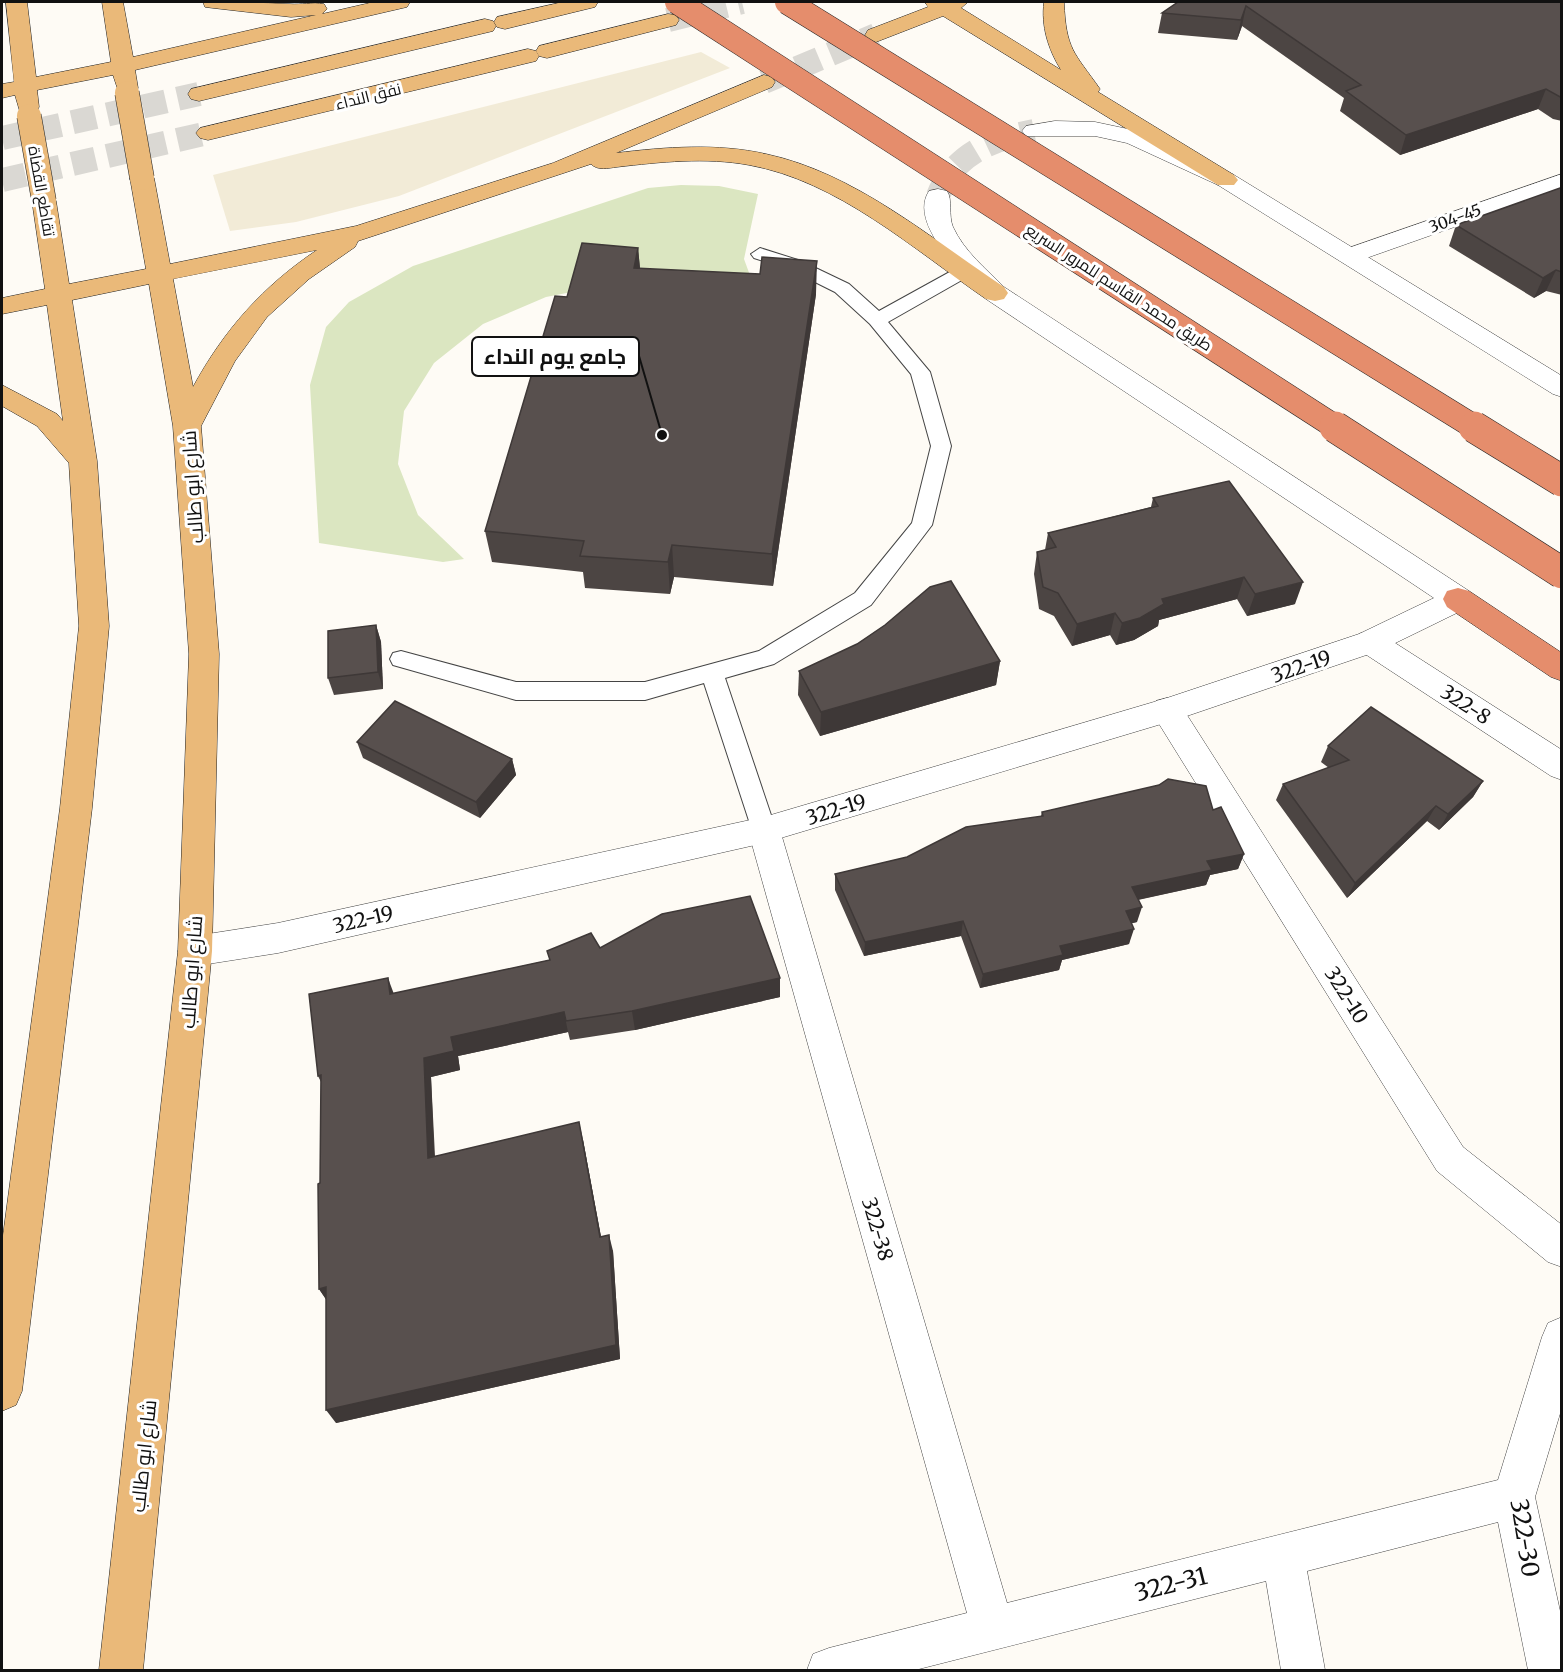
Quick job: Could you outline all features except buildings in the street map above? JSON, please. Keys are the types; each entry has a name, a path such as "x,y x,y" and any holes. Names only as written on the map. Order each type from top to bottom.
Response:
{"highway":[{"path":"787,2 1562,481"},
{"name":"طريق محمد القاسم للمرور السريع","path":"673,11 1562,573"},
{"path":"1458,599 1562,669"}],"main road":[{"path":"16,2 24,87"},
{"path":"112,2 158,274"},
{"path":"213,2 291,10 372,6 392,2"},
{"path":"2,91 123,67 399,2"},
{"path":"199,94 587,2"},
{"path":"1054,2 1056,37 1066,60 1082,82 1105,105"},
{"path":"876,35 945,3 1226,180"},
{"name":"نفق النداء","path":"208,133 357,99 537,53 673,11"},
{"path":"2,306 361,233 561,168 764,82"},
{"name":"تقاطع القضاة","path":"24,87 60,294"},
{"path":"561,168 632,158 673,156 740,158 787,167 820,181 865,207 995,293"},
{"path":"188,426 236,339 269,300 312,264 361,233"},
{"name":"شارع ابو طالب","path":"121,1671 195,951 204,654 188,426 158,274"},
{"path":"2,1391 76,808 94,626 83,461 60,294"},
{"path":"2,394 47,420 83,461"}],"street":[{"path":"1034,131 1055,128 1095,129 1134,137 1189,165 1226,180 1562,388"},
{"name":"304-45","path":"1349,256 1562,181"},
{"path":"938,196 935,208 942,233 995,293 1458,599"},
{"name":"322-19","path":"195,951 278,938 764,830 1167,710 1370,642 1458,599"},
{"name":"322-8","path":"1370,642 1562,767"},
{"name":"322-10","path":"1167,710 1450,1159 1562,1249"},
{"name":"322-38","path":"764,830 993,1629"},
{"name":"322-30","path":"1550,1671 1514,1497 1562,1337"},
{"name":"322-31","path":"842,1669 1514,1497"},
{"path":"1283,1556 1303,1671"}],"lane":[{"path":"401,659 516,691 645,690 766,658 863,599 922,525 941,446 920,372 877,320 842,288 795,266 760,254"},
{"path":"877,320 963,272"},
{"path":"712,672 764,830"}],"shaded area":[{"path":"701,52 730,68 399,196 296,222 230,231 213,175"}],"green space":[{"path":"681,185 719,186 758,194 744,259 755,289 582,290 546,297 483,324 434,363 404,411 398,464 418,515 464,559 443,562 319,543 310,385 326,327 349,302 413,266 648,188"}],"tunnel":[{"path":"668,20 742,2"},
{"path":"764,82 876,35"},
{"path":"2,138 199,94"},
{"path":"938,196 945,181 964,159 989,144 1034,131"},
{"path":"2,180 208,133"}],"place":[{"name":"جامع يوم النداء","path":"662,435"}]}
